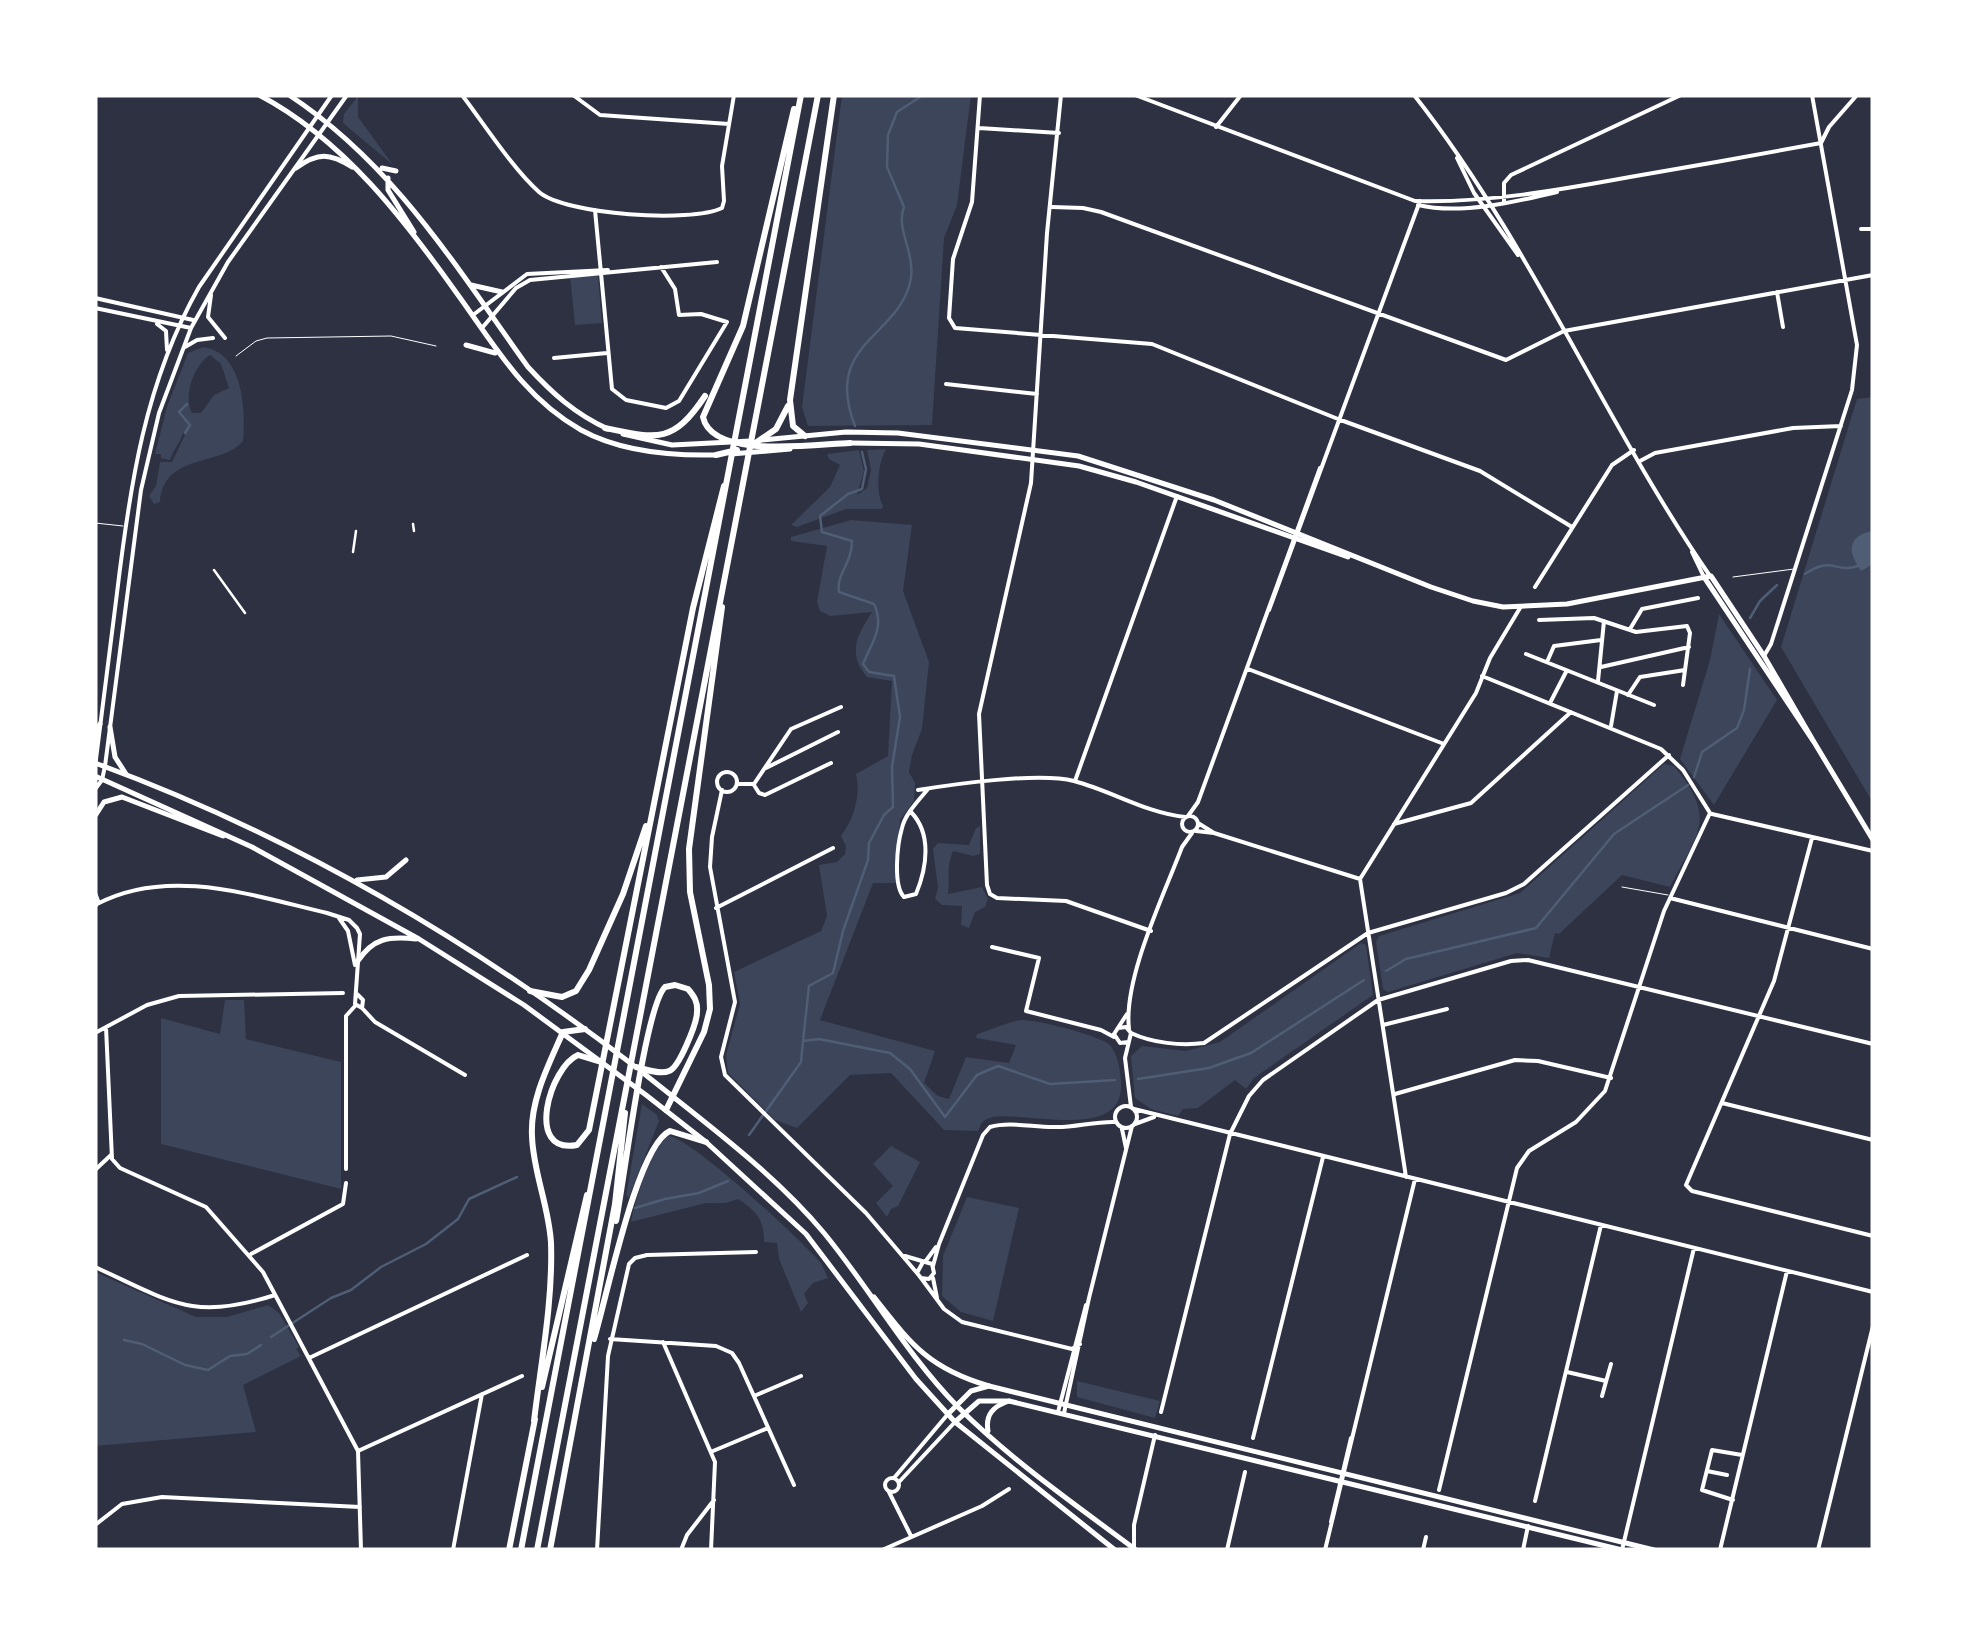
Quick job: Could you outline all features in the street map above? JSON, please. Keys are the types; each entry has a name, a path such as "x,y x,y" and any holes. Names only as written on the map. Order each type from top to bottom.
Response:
{"highway":[{"path":"800,95 742,326 703,413 704,426 713,436 751,445 850,443"},
{"path":"521,1550 800,95"},
{"path":"537,1550 818,95"},
{"path":"805,436 792,426 790,400 834,95"},
{"path":"605,428 648,436 670,434 686,423 724,370"},
{"path":"716,455 762,440 776,429 790,400"},
{"path":"601,1062 585,1053 565,1062 546,1116 547,1133 559,1146 577,1145 590,1130 706,548 731,468"},
{"path":"666,1110 704,1032 710,1009 709,985 690,892 690,849 723,586"},
{"path":"530,991 562,997 581,986 623,894 653,804"},
{"path":"605,1261 620,1203 654,1006 665,987 685,987 695,998 696,1018 675,1067 666,1072 653,1070 636,1067"},
{"path":"534,1421 551,1256 532,1121 563,1032 585,1029"},
{"path":"550,1550 622,1159 624,1097"},
{"path":"588,1353 629,1213 656,1142 670,1131 706,1142"},
{"path":"509,1550 534,1421 599,1150"}],"main road":[{"path":"259,95 320,136 359,171 418,239 498,354 531,393 584,432 643,450 706,456 777,445 805,436 898,432 1034,449 1078,456 1157,480 1294,536"},
{"path":"289,95 329,122 388,178 528,367 557,397 605,428 650,442 762,440 777,445"},
{"path":"296,168 324,154 359,171"},
{"path":"379,168 396,171"},
{"path":"388,178 388,190 404,210 418,239"},
{"path":"468,284 502,292"},
{"path":"466,345 498,354"},
{"path":"850,443 918,444 1097,471 1294,536 1474,602 1520,608 1596,600 1707,576"},
{"path":"1707,576 1743,638 1814,742"},
{"path":"1707,576 1764,656 1873,840"},
{"path":"1743,638 1764,656 1769,676"},
{"path":"95,736 100,724"},
{"path":"110,726 115,757 128,776"},
{"path":"95,764 262,834 350,879 462,945 593,1034 784,1190 824,1234 909,1352 956,1406 1135,1549"},
{"path":"97,781 312,878 418,939 563,1032 585,1053"},
{"path":"95,816 104,802 119,797 226,836"},
{"path":"350,879 379,880 406,860"},
{"path":"358,961 368,946 379,940 418,939"},
{"path":"601,1062 706,1142 823,1253 898,1356 956,1422 1115,1550"},
{"path":"864,1289 915,1348 947,1369 989,1386 1622,1548"},
{"path":"948,1414 971,1391 989,1386"},
{"path":"956,1422 984,1399 1009,1401 1343,1476 1622,1548 1654,1550"},
{"path":"988,1434 989,1414 1009,1401"}],"street":[{"path":"95,764 125,526 143,424 167,354 181,318 218,256 332,95"},
{"path":"95,796 105,766 148,454 182,349 213,286 347,95"},
{"path":"462,95 539,192 595,210 656,216 722,208 722,166 734,95"},
{"path":"573,95 600,115 729,124"},
{"path":"980,95 972,202 953,260 950,318 954,326 961,330 1152,344 1488,475 1572,527"},
{"path":"1062,95 1040,336 1034,460 980,705 988,890 997,898 1075,903 1151,931"},
{"path":"1135,95 1418,202 1503,200 1821,143"},
{"path":"1216,128 1240,95"},
{"path":"1414,95 1521,259 1707,576"},
{"path":"1503,200 1504,184 1512,175 1681,95"},
{"path":"1764,656 1796,568 1858,362 1847,279 1812,95"},
{"path":"1821,143 1829,127 1857,95"},
{"path":"1816,117 1829,127"},
{"path":"977,128 1059,132"},
{"path":"1182,847 1186,817 1198,802 1418,202"},
{"path":"1051,207 1092,209 1506,360 1564,330 1873,275"},
{"path":"595,210 612,389 626,400 670,408 679,400 727,322 702,314 679,315 672,282 661,267"},
{"path":"1861,229 1873,229"},
{"path":"482,328 516,288 526,282 600,271 717,262"},
{"path":"473,315 521,276 534,272 600,271"},
{"path":"213,286 208,317 224,338"},
{"path":"1777,292 1783,326"},
{"path":"95,298 195,321"},
{"path":"95,308 191,328"},
{"path":"151,322 166,332 167,354"},
{"path":"182,349 194,341 212,338"},
{"path":"554,358 607,353"},
{"path":"946,384 1037,394"},
{"path":"1640,460 1655,452 1794,428 1841,426"},
{"path":"1535,587 1612,465 1634,450"},
{"path":"1075,781 1177,496"},
{"path":"412,524 414,530"},
{"path":"353,552 356,532"},
{"path":"214,570 244,613"},
{"path":"1630,631 1642,610 1698,598"},
{"path":"1406,1177 1360,878 1476,693 1520,608"},
{"path":"1539,620 1588,618 1630,631 1686,626 1690,630 1683,685"},
{"path":"1598,682 1604,621"},
{"path":"112,628 122,630"},
{"path":"1547,662 1554,646 1601,640"},
{"path":"1601,667 1689,647"},
{"path":"1526,654 1654,705"},
{"path":"1248,669 1444,744"},
{"path":"1628,695 1640,677 1686,670"},
{"path":"1550,704 1568,671"},
{"path":"1482,676 1669,755 1710,813 1873,851"},
{"path":"1611,728 1617,691"},
{"path":"754,784 791,729 841,707"},
{"path":"1393,824 1471,803 1571,712"},
{"path":"766,768 838,732"},
{"path":"992,947 1039,958 1026,1011 1101,1030 1129,1042 1143,1039 1192,1044 1212,1039 1368,933 1516,889 1669,755"},
{"path":"754,784 760,795 769,794 831,763"},
{"path":"725,791 718,779 724,772 732,773 737,784"},
{"path":"918,790 982,781 1075,781 1163,814 1186,817 1214,834"},
{"path":"754,784 737,784 725,791 711,848 716,908 734,1002 722,1057 723,1070 730,1082 866,1213 938,1303 962,1322 1072,1349 1080,1344"},
{"path":"910,812 922,827 925,852 916,894 904,897 898,888 902,826 910,812 928,789"},
{"path":"1124,1058 1135,975 1182,847 1198,822 1198,802"},
{"path":"1439,1490 1522,1160 1538,1144 1586,1113 1611,1078 1670,897 1710,813"},
{"path":"1163,814 1194,832 1214,834 1360,878"},
{"path":"1812,838 1790,928 1759,1016 1686,1179 1687,1187 1873,1236"},
{"path":"716,908 834,848"},
{"path":"96,906 96,894 112,896 156,887 194,886 338,917 357,928 357,994 355,1006 346,1016 346,1168"},
{"path":"96,906 112,896"},
{"path":"1670,897 1873,949"},
{"path":"338,917 348,931 357,974"},
{"path":"348,931 357,928"},
{"path":"350,938 359,936"},
{"path":"1161,1412 1230,1134 1258,1084 1378,1000 1519,960 1873,1044"},
{"path":"95,1033 147,1005 179,996 343,993"},
{"path":"357,994 363,1000 362,1008"},
{"path":"355,1006 374,1022 465,1074"},
{"path":"1383,1025 1447,1009"},
{"path":"1063,1403 1137,1117 1116,1039 1117,1029 1127,1014"},
{"path":"106,1027 110,1155 120,1168 206,1207 251,1254 358,1451 362,1550"},
{"path":"1101,1030 1130,1031 1143,1039"},
{"path":"1395,1094 1515,1060 1611,1078"},
{"path":"1126,1153 1117,1110 1127,1085"},
{"path":"1721,1102 1873,1140"},
{"path":"1098,1121 1117,1110 1132,1108 1873,1292"},
{"path":"938,1303 933,1266 939,1244 987,1130 998,1124 1052,1128 1098,1121 1133,1125 1158,1117"},
{"path":"95,1170 110,1155"},
{"path":"1253,1438 1323,1157"},
{"path":"1325,1550 1414,1179"},
{"path":"251,1254 343,1204 346,1184"},
{"path":"1536,1501 1601,1225"},
{"path":"919,1276 924,1262 939,1244"},
{"path":"1622,1548 1694,1248"},
{"path":"597,1550 610,1339 627,1271 635,1258 756,1252"},
{"path":"900,1254 933,1266"},
{"path":"309,1358 527,1256"},
{"path":"95,1266 198,1309 234,1308 276,1295"},
{"path":"1720,1550 1788,1272"},
{"path":"919,1276 933,1275"},
{"path":"1061,1412 1072,1349 1089,1298"},
{"path":"1818,1550 1873,1326"},
{"path":"610,1339 727,1350 739,1363 794,1485"},
{"path":"664,1342 712,1452 716,1473 711,1550"},
{"path":"1072,1349 1077,1359"},
{"path":"1602,1396 1611,1364"},
{"path":"1567,1372 1606,1381"},
{"path":"358,1451 522,1376"},
{"path":"754,1396 801,1376"},
{"path":"453,1550 482,1394"},
{"path":"898,1508 896,1480 948,1414"},
{"path":"911,1536 885,1482 896,1480 956,1422"},
{"path":"712,1452 768,1428"},
{"path":"1135,1549 1134,1524 1155,1434"},
{"path":"1733,1500 1703,1492 1707,1470 1713,1449 1743,1456"},
{"path":"1707,1470 1727,1475"},
{"path":"1226,1550 1245,1472"},
{"path":"889,1492 897,1490"},
{"path":"882,1550 1009,1490"},
{"path":"95,1525 122,1504 162,1497 360,1506"},
{"path":"681,1550 687,1535 714,1500"},
{"path":"1119,1537 1134,1524"},
{"path":"1523,1550 1528,1526"},
{"path":"1423,1550 1426,1537"}],"lane":[{"path":"236,356 267,338 391,336 436,346"},
{"path":"95,523 136,527"},
{"path":"1732,577 1796,568"},
{"path":"1622,887 1670,897"}],"shaded area":[{"path":"842,95 971,95 957,205 944,238 932,425 808,426 802,407"},
{"path":"358,96 358,117 393,165 343,123 344,114"},
{"path":"570,276 598,276 602,323 575,325"},
{"path":"203,347 227,359 242,399 243,441 234,449 172,475 160,502 154,504 149,496 156,486 160,462 172,462 185,435 170,460 155,454 167,407 188,353","holes":["210,355 221,364 229,388 214,395 201,413 192,413 190,390 199,366"]},
{"path":"1873,397 1873,803 1781,647 1857,399"},
{"path":"886,449 878,478 882,509 846,509 797,527 791,525 830,487 840,465 827,454 859,450 864,471 857,495 867,488 871,470 867,450"},
{"path":"851,520 912,525 903,591 929,662 922,729 909,772 915,783 914,801 900,820 896,883 873,883 820,1020 935,1051 924,1083 938,1096 949,1099 966,1057 1009,1063 1016,1045 976,1038 977,1034 1021,1020 1082,1033 1110,1045 1118,1062 1118,1102 1106,1113 1065,1120 1000,1116 985,1120 978,1131 944,1130 891,1073 850,1075 797,1128 775,1120 728,1073 726,1055 740,1004 734,972 821,931 827,916 819,865 837,862 845,854 841,836 855,806 856,774 888,756 892,681 867,677 856,652 859,636 872,612 830,616 820,611 817,602 827,546 791,541 791,537"},
{"path":"1873,531 1873,564 1861,571 1852,545 1864,533"},
{"path":"1719,614 1777,700 1714,805 1680,759 1710,660"},
{"path":"1664,764 1674,766 1688,784 1699,814 1695,839 1670,887 1622,875 1559,934 1555,933 1549,958 1517,953 1388,992 1383,989 1376,942 1379,936 1520,893"},
{"path":"980,826 980,854 953,851 949,868 948,894 982,887 988,899 985,907 975,912 969,928 961,925 962,906 942,905 935,899 938,888 933,849 938,843 969,845"},
{"path":"1361,943 1366,945 1373,995 1254,1078 1246,1089 1235,1080 1198,1108 1183,1109 1178,1116 1151,1109 1135,1098 1131,1056 1142,1046 1186,1051 1220,1042"},
{"path":"225,1000 244,1000 246,1039 341,1062 341,1189 161,1144 161,1018 220,1034"},
{"path":"642,1104 659,1121 629,1197 626,1196"},
{"path":"668,1136 722,1171 821,1263 828,1278 813,1283 804,1294 808,1303 801,1312 779,1259 777,1243 764,1242 758,1216 738,1199 631,1222 650,1163"},
{"path":"891,1146 920,1162 898,1206 887,1217 876,1203 893,1186 873,1164"},
{"path":"967,1197 1019,1208 993,1321 961,1312 942,1296 943,1256"},
{"path":"95,1272 196,1317 227,1317 268,1305 279,1313 301,1356 243,1385 256,1432 95,1446"},
{"path":"1077,1381 1160,1401 1155,1418 1077,1397"}],"waterway":[{"path":"855,426 848,399 848,377 855,359 902,302 910,283 911,262 902,224 904,207 887,167 888,135 897,112 923,95"},
{"path":"185,433 190,425 179,412 187,404"},
{"path":"803,1041 809,986 833,973 868,860 869,843 884,815 893,807 892,767 900,717 894,676 869,672 863,664 876,634 877,612 874,604 839,592 852,541 822,532 820,516 848,494 862,489 866,469 862,452"},
{"path":"1805,574 1828,565 1858,566"},
{"path":"1750,618 1760,601 1777,585"},
{"path":"1694,777 1702,752 1737,728 1750,669"},
{"path":"1386,971 1406,959 1536,928 1614,834 1688,785"},
{"path":"1138,1079 1209,1068 1251,1053 1364,980"},
{"path":"749,1135 801,1062 803,1041 819,1039 890,1053 910,1069 945,1117 977,1075 998,1066 1050,1084 1115,1080"},
{"path":"271,1337 331,1298 351,1290 381,1267 426,1244 458,1219 469,1199 517,1177"},
{"path":"635,1208 699,1193 728,1181"},
{"path":"124,1340 142,1344 185,1365 208,1370 230,1356 247,1354 261,1345"}]}
